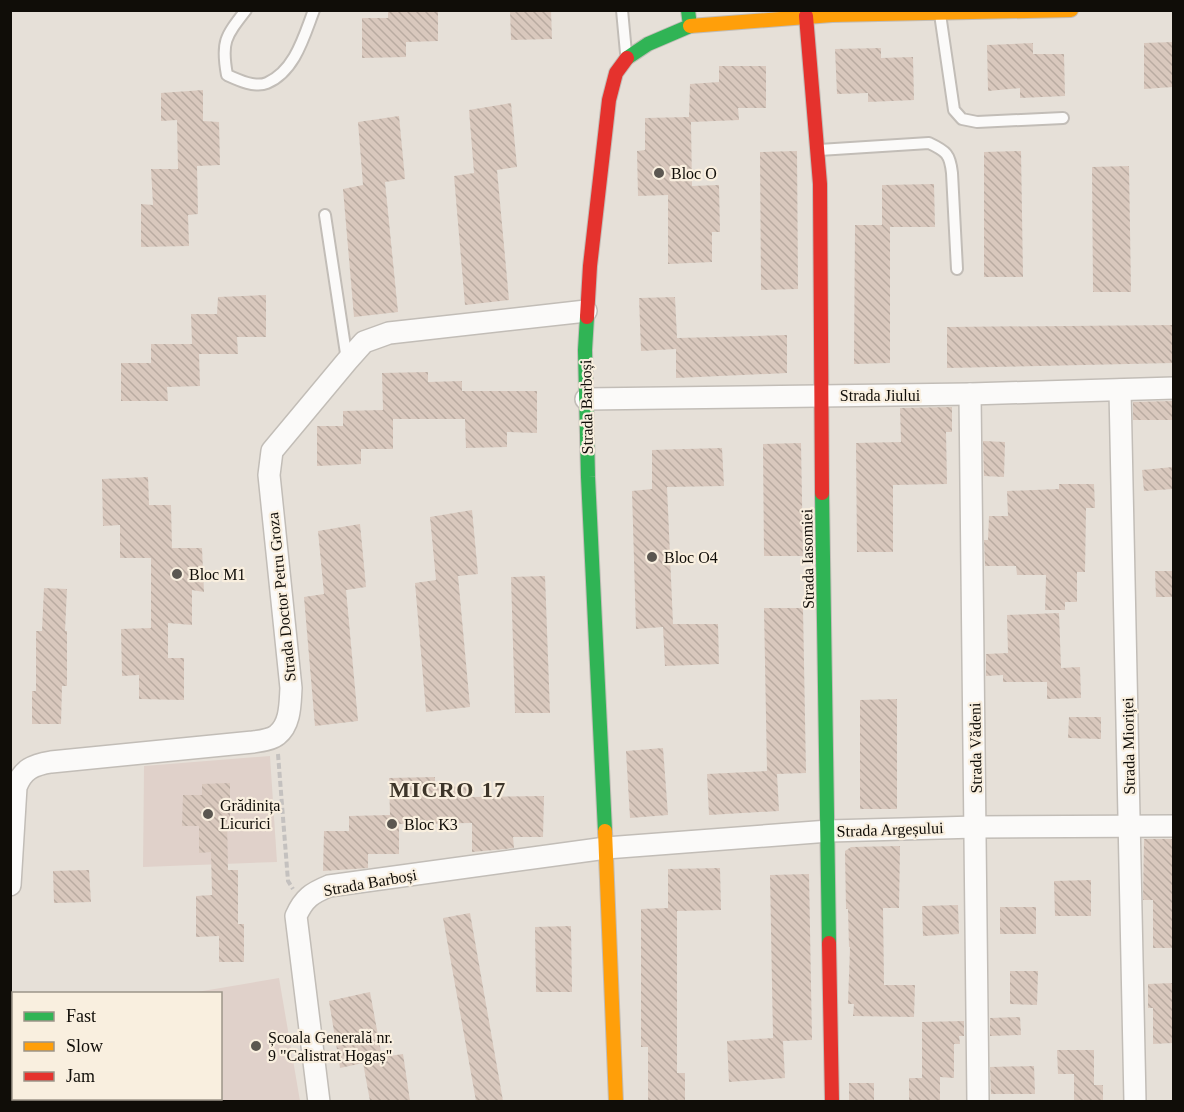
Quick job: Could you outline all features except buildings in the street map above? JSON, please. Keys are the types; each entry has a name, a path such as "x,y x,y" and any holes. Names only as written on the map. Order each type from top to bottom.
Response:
{"street":[{"path":"688,10 690,26"},
{"name":"Strada Barboși","path":"616,1101 586,399 586,310 609,100 617,71 627,59 652,41 690,26 806,16 1071,10"},
{"name":"Strada Iasomiei","path":"806,16 818,150 832,1101"},
{"name":"Strada Doctor Petru Groza","path":"277,735 285,724 290,710 291,688 269,475 272,451 364,342 389,333 586,310"},
{"name":"Strada Jiului","path":"586,399 970,394 1173,388"},
{"name":"Strada Mioriței","path":"1120,390 1135,1101"},
{"name":"Strada Vădeni","path":"970,394 978,1101"},
{"path":"10,885 16,787 21,776 32,766 51,762 253,742 277,735"},
{"name":"Strada Argeșului","path":"606,848 829,831 976,827 1173,826"},
{"name":"Strada Barboși","path":"319,1101 296,916 302,903 311,893 329,886 606,848"}],"lane":[{"path":"246,10 227,34 223,54 227,75 245,83 266,84 287,69 303,39 314,10"},
{"path":"622,10 627,59"},
{"path":"940,14 954,110 962,119 977,122 1063,118"},
{"path":"818,150 929,143 943,149 951,160 957,269"},
{"path":"325,215 347,361"}],"path":[{"path":"277,735 288,881 302,903"}],"shaded area":[{"name":"Grădinița Licurici","path":"270,756 277,862 143,867 144,766"},
{"name":"Școala Generală nr. 9 \"Calistrat Hogaș\"","path":"279,978 300,1101 23,1101 222,1100 222,992 197,992"}],"traffic: fast":[{"path":"627,58 648,44 690,26 688,10"},
{"path":"587,317 585,350 588,477 605,831"},
{"path":"822,493 829,943"}],"traffic: slow":[{"path":"690,26 832,15 1071,10"},
{"path":"605,831 616,1102"}],"traffic: jam":[{"path":"806,16 820,184 822,493"},
{"path":"587,317 590,266 609,100 616,73 627,58"},
{"path":"829,943 832,1102"}],"place":[{"name":"Bloc O","path":"659,173"},
{"name":"Bloc O4","path":"652,557"},
{"name":"Bloc M1","path":"177,574"},
{"name":"Grădinița Licurici","path":"208,814"},
{"name":"Bloc K3","path":"392,824"},
{"name":"Școala Generală nr. 9 \"Calistrat Hogaș\"","path":"256,1046"}],"district":[{"name":"MICRO 17","path":"448,789"}]}
